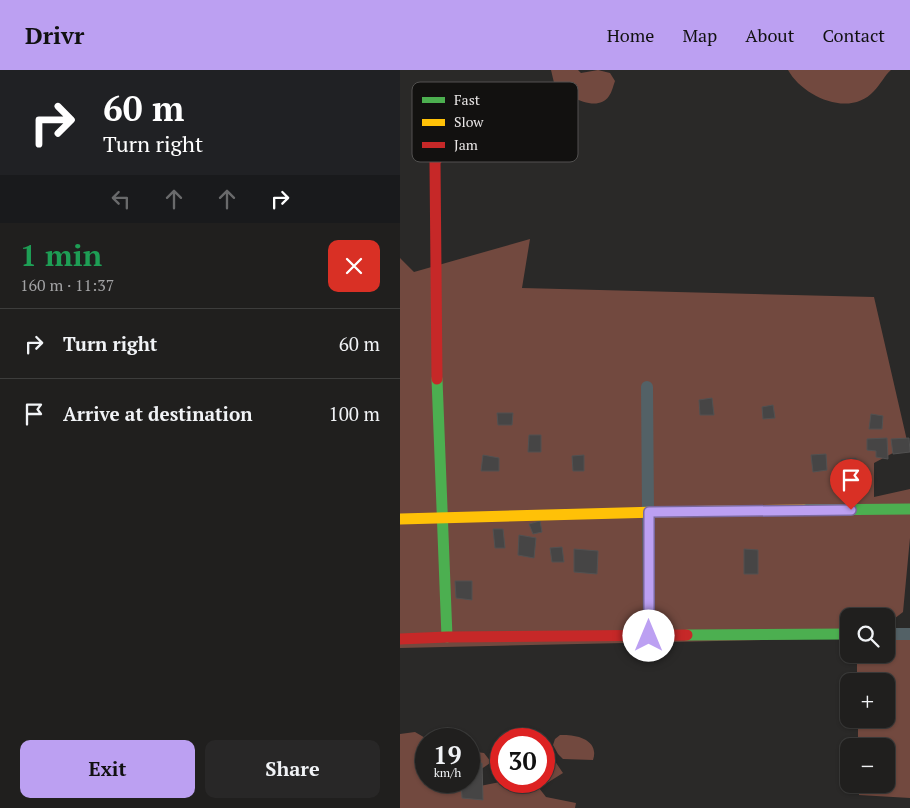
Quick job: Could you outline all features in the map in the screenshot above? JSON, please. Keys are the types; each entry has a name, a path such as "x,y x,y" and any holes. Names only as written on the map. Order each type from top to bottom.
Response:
{"street":[{"path":"435,162 437,394 448,637"},
{"path":"647,387 649,636"},
{"path":"400,519 649,512 910,509"},
{"path":"400,639 840,634"},
{"path":"895,634 910,634"}],"shaded area":[{"path":"551,70 578,70 581,73 598,70 610,73 615,81 610,94 604,101 597,103 578,100 578,82 554,82"},
{"path":"788,70 891,70 879,86 864,99 853,103 840,103 815,96 795,80"},
{"path":"530,239 522,288 874,297 908,445 874,463 874,497 910,489 910,538 903,612 895,618 895,608 840,608 840,638 400,648 400,258 414,272"},
{"path":"895,631 910,631 910,798 859,795 859,793 895,793 895,738 858,738 858,728 895,728 895,673 857,673 857,663 895,663"},
{"path":"415,732 415,793 480,793 480,786 490,784 490,793 543,793 546,797 576,803 575,808 400,808 400,734"},
{"path":"560,735 585,739 593,747 593,760 563,759 555,749 555,739"},
{"path":"480,752 484,753 490,763 480,769"},
{"path":"555,761 563,773 555,778"}],"building":[{"path":"712,398 714,415 700,415 699,400"},
{"path":"773,405 775,418 763,419 762,407"},
{"path":"497,413 513,413 512,425 498,425"},
{"path":"871,414 883,416 882,429 869,429"},
{"path":"529,435 541,435 541,452 528,452"},
{"path":"887,438 888,459 876,457 876,451 867,450 867,439"},
{"path":"909,438 910,452 893,454 891,439"},
{"path":"826,454 827,470 813,472 811,455"},
{"path":"483,455 499,458 499,471 481,471"},
{"path":"584,455 584,471 573,471 572,456"},
{"path":"856,458 858,481 842,482 841,460"},
{"path":"540,521 542,532 533,534 529,524"},
{"path":"493,529 503,529 505,548 495,548"},
{"path":"519,535 536,538 534,558 518,555"},
{"path":"562,547 564,562 552,562 550,548"},
{"path":"574,549 598,551 597,574 574,572"},
{"path":"744,549 758,550 758,574 744,574"},
{"path":"455,581 472,581 472,600 456,598"},
{"path":"480,763 482,763 483,800 462,798 462,793 480,793"}],"traffic: fast":[{"path":"437,379 447,637"},
{"path":"804,510 910,509"},
{"path":"687,635 840,634"}],"traffic: slow":[{"path":"400,519 804,510"}],"traffic: jam":[{"path":"435,162 437,379"},
{"path":"400,639 687,635"}],"route":[{"path":"649,636 649,512 851,510"}]}
